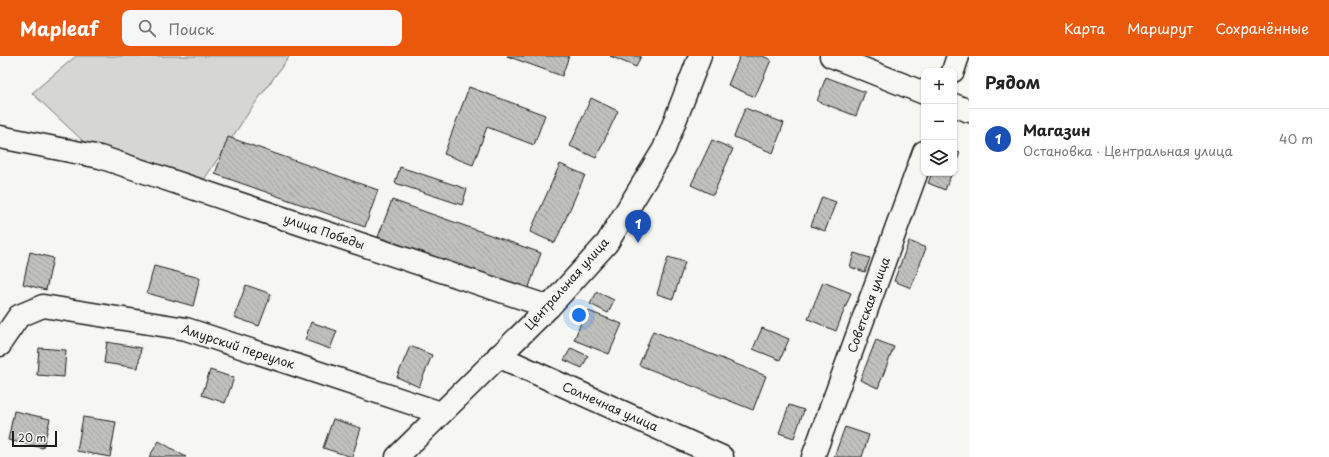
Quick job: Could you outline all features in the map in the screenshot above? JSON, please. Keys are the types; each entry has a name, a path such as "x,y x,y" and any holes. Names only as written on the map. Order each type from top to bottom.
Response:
{"street":[{"name":"Центральная улица","path":"398,457 549,307 607,243 664,149 700,56"},
{"path":"831,56 921,92"},
{"path":"954,68 958,56"},
{"path":"957,106 969,111"},
{"name":"улица Победы","path":"0,137 100,157 549,307"},
{"name":"Советская улица","path":"813,457 921,160"},
{"name":"Амурский переулок","path":"0,345 19,316 43,306 58,308 186,329 441,413"},
{"name":"Солнечная улица","path":"498,356 722,457"}],"shaded area":[{"path":"76,56 289,57 251,109 197,190 100,157 32,93"}],"building":[{"path":"507,56 569,56 562,76"},
{"path":"610,56 641,56 636,67"},
{"path":"740,56 763,56 771,60 755,97 728,85"},
{"path":"826,77 865,92 856,116 817,101"},
{"path":"469,87 545,115 534,145 487,127 473,165 444,154"},
{"path":"591,98 618,111 596,158 570,146"},
{"path":"745,108 784,123 773,153 734,137"},
{"path":"228,137 378,190 365,227 215,174"},
{"path":"712,140 733,149 713,195 691,185"},
{"path":"957,152 960,153 957,160"},
{"path":"560,164 585,175 555,243 530,232"},
{"path":"400,167 467,189 462,205 395,183"},
{"path":"931,176 951,176 945,190 928,183"},
{"path":"822,197 836,202 825,231 811,226"},
{"path":"392,200 541,253 528,290 378,237"},
{"path":"909,241 926,248 911,288 894,281"},
{"path":"30,252 53,258 46,290 23,284"},
{"path":"854,253 870,258 865,272 850,267"},
{"path":"668,257 685,262 673,299 657,294"},
{"path":"154,266 200,278 193,306 147,293"},
{"path":"823,282 851,293 836,331 808,319"},
{"path":"246,285 271,294 259,326 234,317"},
{"path":"597,292 614,300 608,313 590,304"},
{"path":"586,310 622,324 609,354 574,340"},
{"path":"311,322 337,331 330,349 305,340"},
{"path":"762,328 789,339 780,360 753,349"},
{"path":"653,331 766,376 753,410 639,365"},
{"path":"876,340 894,347 878,388 860,380"},
{"path":"107,342 141,348 138,368 104,363"},
{"path":"410,346 432,355 419,387 397,377"},
{"path":"39,348 66,350 64,377 37,375"},
{"path":"571,348 588,356 582,368 564,360"},
{"path":"210,370 234,378 225,403 202,395"},
{"path":"789,405 804,410 794,438 779,433"},
{"path":"14,411 50,419 43,448 8,440"},
{"path":"83,417 116,422 110,457 77,451"},
{"path":"333,419 361,428 352,457 323,448"},
{"path":"845,427 869,435 862,457 834,457"},
{"path":"159,441 186,457 149,457"}],"place":[{"name":"Магазин","path":"638,243"}]}
